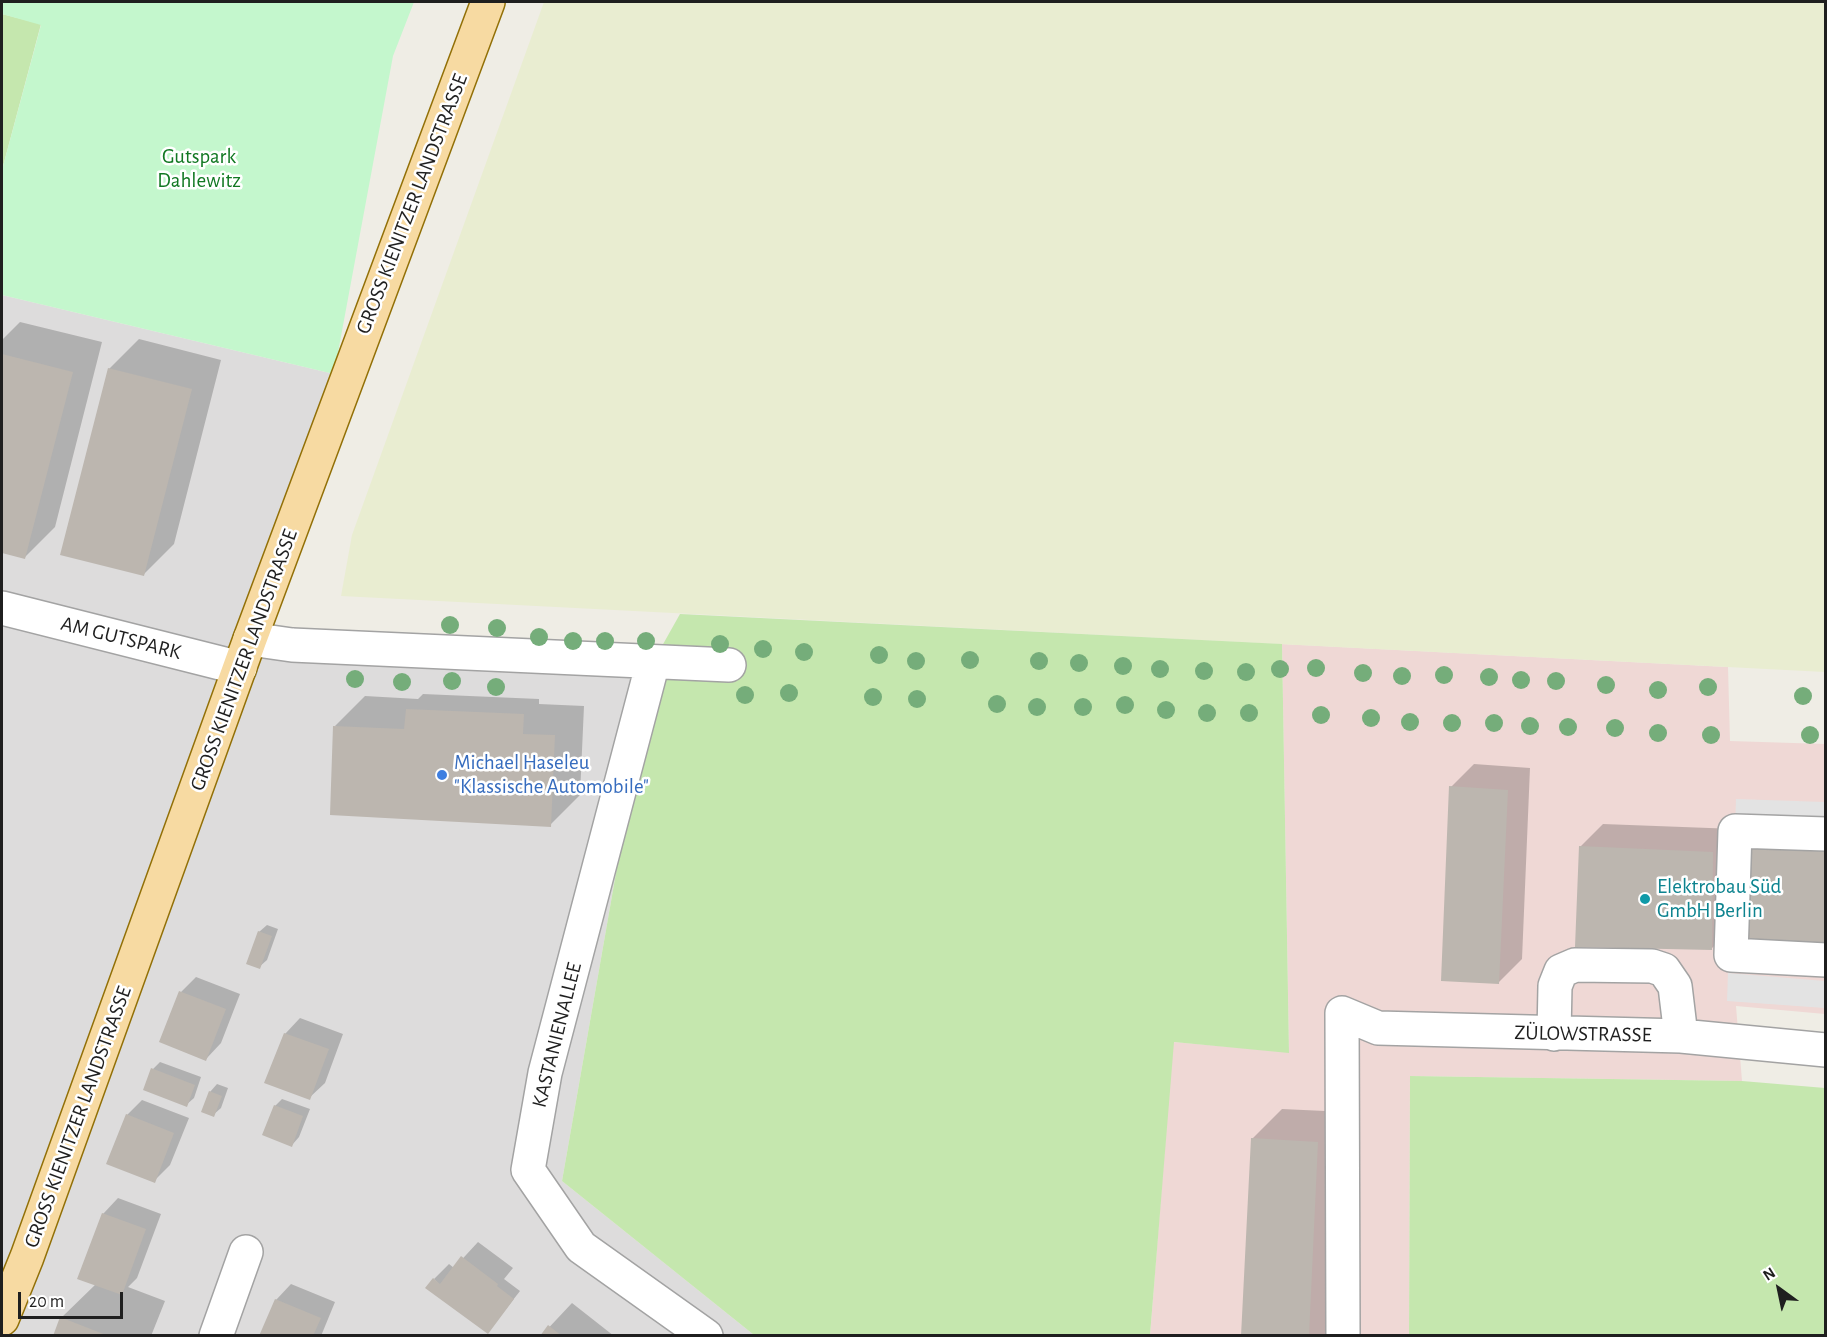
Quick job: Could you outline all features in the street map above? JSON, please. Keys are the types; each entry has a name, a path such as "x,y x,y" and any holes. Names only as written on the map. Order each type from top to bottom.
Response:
{"main road":[{"name":"GROSS KIENITZER LANDSTRASSE","path":"2,1319 27,1257 245,654 488,2"}],"street":[{"name":"AM GUTSPARK","path":"2,608 245,654"},
{"path":"245,654 292,645 729,665"},
{"name":"KASTANIENALLEE","path":"653,662 545,1073 528,1170 581,1247 706,1335"},
{"path":"1826,834 1735,831 1731,955 1826,960"},
{"path":"1554,1034 1555,986 1561,971 1575,965 1652,966 1664,970 1675,986 1681,1036"},
{"name":"ZÜLOWSTRASSE","path":"1343,1335 1342,1013 1378,1028 1681,1036 1826,1050"},
{"path":"216,1335 246,1252"}],"shaded area":[{"path":"2,295 334,374 238,653 653,662 562,1181 754,1335 2,1336"},
{"path":"1282,644 1728,667 1730,741 1825,744 1825,1014 1736,1006 1742,1081 1410,1076 1409,1335 1150,1336 1173,1042 1289,1052"},
{"path":"1736,799 1825,802 1825,834 1735,831"},
{"path":"1728,973 1825,981 1825,1008 1727,1001"}],"green space":[{"name":"Gutspark Dahlewitz","path":"2,2 414,2 393,56 334,374 2,295 2,170 41,25 2,14"},
{"path":"544,2 1825,2 1825,672 341,596 352,535"},
{"path":"2,14 41,24 2,170"},
{"path":"680,614 1282,644 1289,1053 1174,1042 1150,1335 754,1335 562,1181 653,662"},
{"path":"1410,1076 1742,1081 1825,1088 1825,1335 1409,1335"}],"building":[{"path":"2,354 73,372 25,559 2,553"},
{"path":"108,368 192,389 144,576 60,555"},
{"name":"Michael Haseleu \"Klassische Automobile\"","path":"406,709 524,714 523,734 555,735 551,827 330,815 333,726 404,729"},
{"path":"1449,786 1508,790 1499,984 1441,981"},
{"name":"Elektrobau Süd GmbH Berlin","path":"1579,846 1713,852 1712,950 1575,947"},
{"path":"1748,846 1826,850 1826,945 1744,941"},
{"path":"258,931 272,936 260,969 246,964"},
{"path":"179,991 226,1009 206,1061 159,1042"},
{"path":"284,1033 329,1049 310,1100 264,1083"},
{"path":"151,1068 195,1085 187,1107 143,1090"},
{"path":"209,1091 222,1096 214,1117 201,1112"},
{"path":"274,1105 303,1116 292,1147 262,1135"},
{"path":"126,1114 174,1133 155,1183 106,1164"},
{"path":"1251,1138 1318,1142 1309,1336 1241,1336"},
{"path":"102,1213 146,1229 122,1295 77,1279"},
{"path":"461,1256 514,1299 488,1334 425,1288 433,1278 440,1284"},
{"path":"275,1299 321,1318 313,1336 259,1336"},
{"path":"60,1317 106,1335 106,1336 53,1336"},
{"path":"548,1325 562,1336 540,1336"}],"place":[{"name":"Michael Haseleu \"Klassische Automobile\"","path":"442,775"},
{"name":"Elektrobau Süd GmbH Berlin","path":"1645,899"}]}
